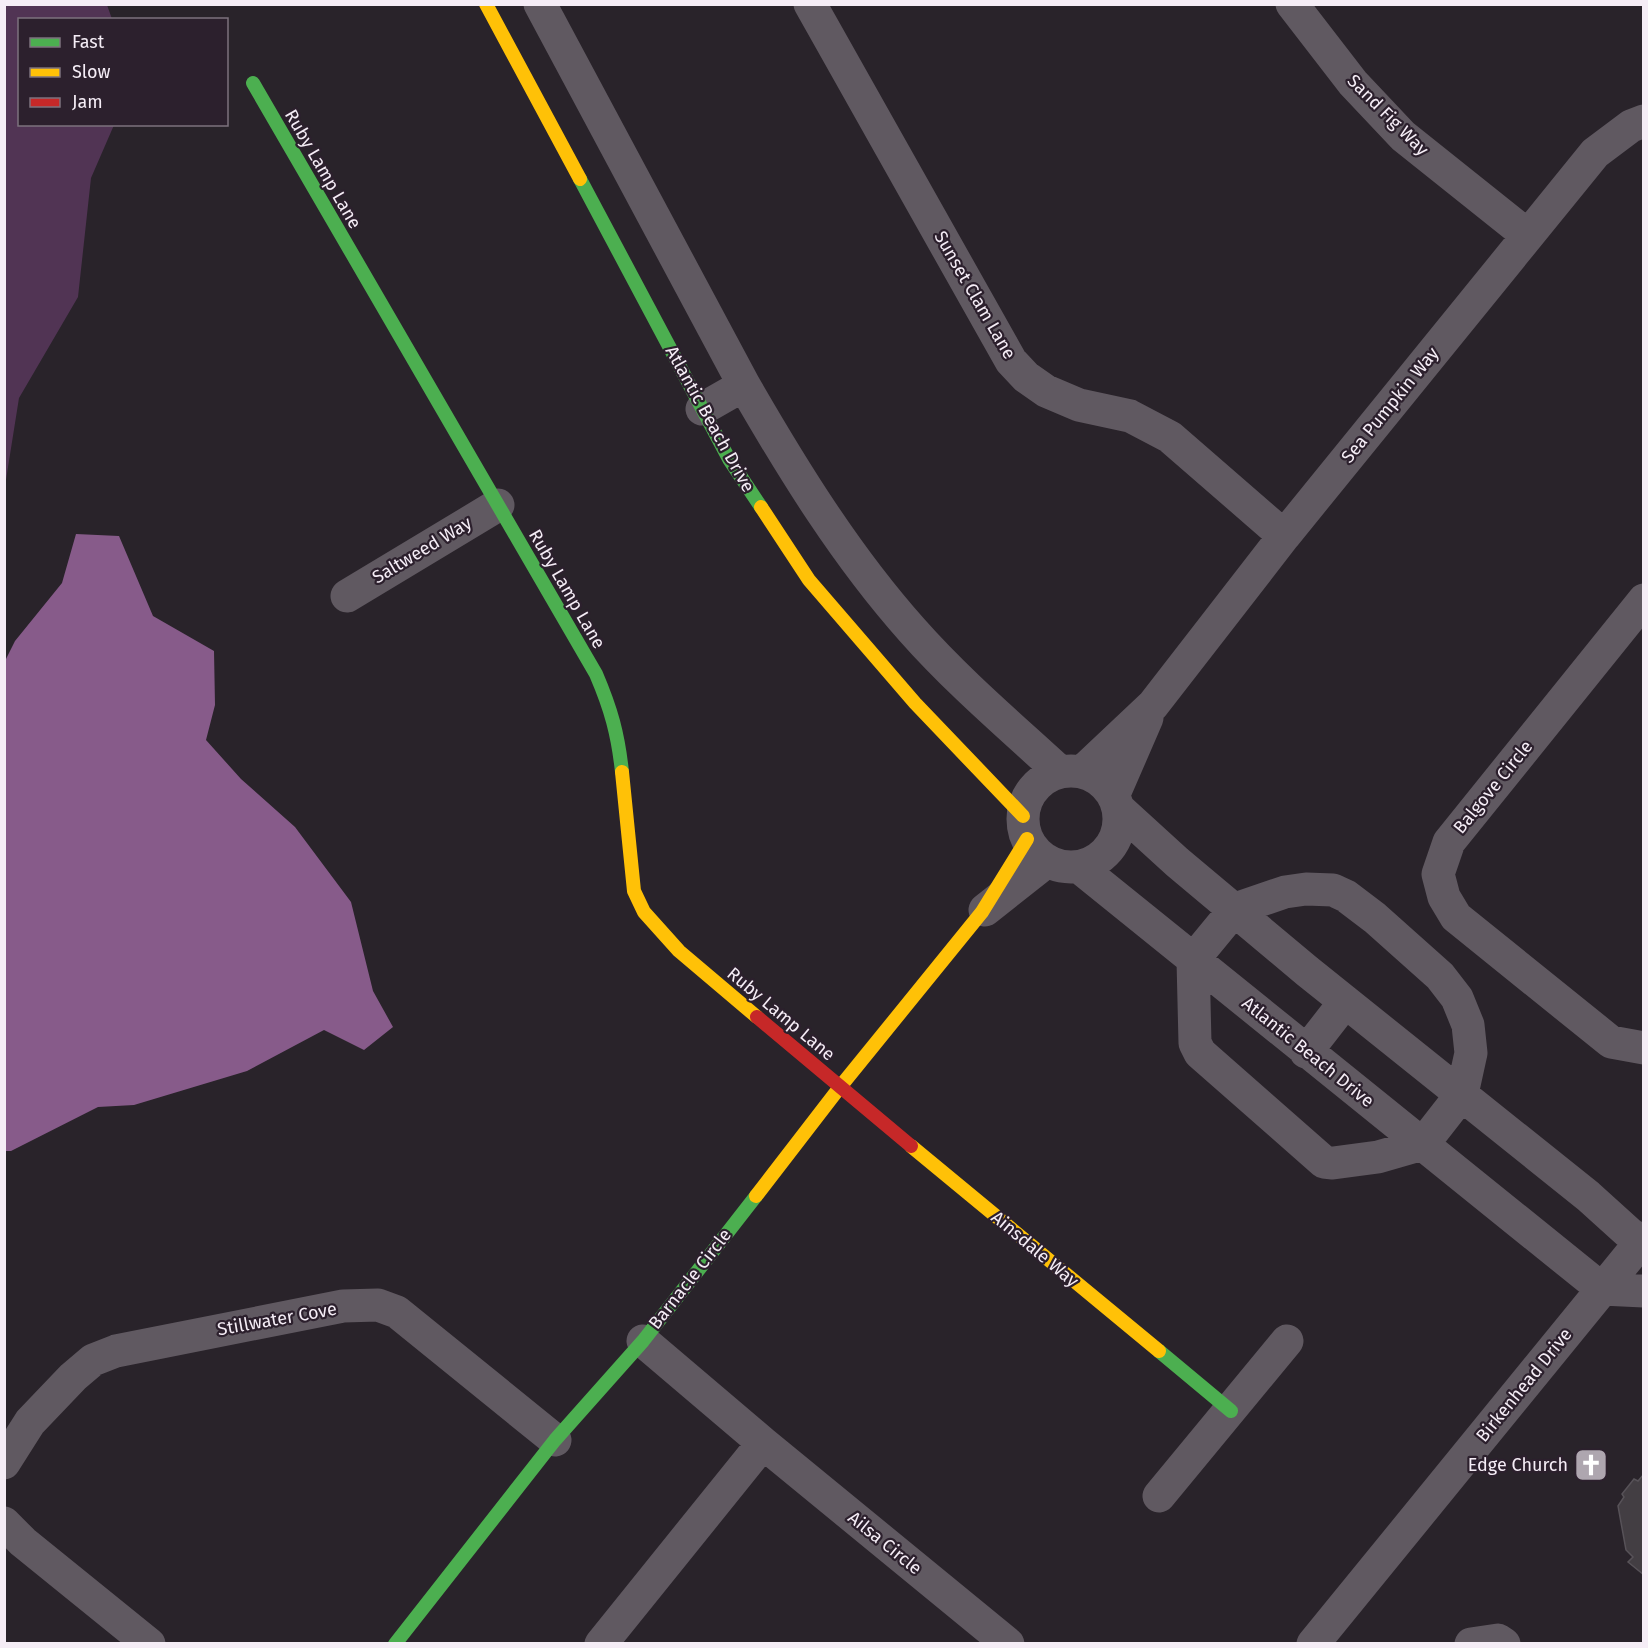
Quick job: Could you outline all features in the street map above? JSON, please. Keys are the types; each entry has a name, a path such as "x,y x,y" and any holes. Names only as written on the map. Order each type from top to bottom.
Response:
{"street":[{"name":"Atlantic Beach Drive","path":"486,4 729,459 808,580 1032,838"},
{"path":"540,4 767,425 844,545 911,629 953,674 1071,772 1101,779 1117,802 1177,862 1346,1002 1588,1196 1642,1246"},
{"name":"Sunset Clam Lane","path":"810,4 1011,361 1026,377 1046,391 1079,405 1130,416 1170,437 1284,536"},
{"name":"Sand Fig Way","path":"1292,4 1353,83 1403,136 1527,235"},
{"name":"Ruby Lamp Lane","path":"253,83 596,674 609,706 619,746 634,891 644,912 680,951 840,1087"},
{"name":"Sea Pumpkin Way","path":"1071,772 1153,705 1284,536 1595,153 1631,126 1644,121"},
{"path":"702,409 744,385"},
{"name":"Saltweed Way","path":"347,596 498,505"},
{"name":"Balgove Circle","path":"1644,600 1449,842 1438,874 1444,897 1456,917 1611,1042 1644,1048"},
{"name":"Sea Pumpkin Way","path":"1117,802 1153,705"},
{"path":"1071,772 1046,778 1034,788 1026,801 1032,838 1061,866 1079,867 1102,856 1118,836 1117,802"},
{"name":"Barnacle Circle","path":"395,1644 555,1440 642,1341 840,1087 982,912 1032,838"},
{"name":"Atlantic Beach Drive","path":"1079,867 1602,1289"},
{"path":"1306,889 1334,890 1376,918 1440,975 1457,998 1468,1025 1471,1053 1461,1094 1423,1144 1378,1157 1333,1163 1324,1162 1200,1053 1194,1034 1193,960 1235,909 1286,892 1306,889"},
{"path":"1306,1052 1346,1002"},
{"name":"Ainsdale Way","path":"840,1087 1231,1410"},
{"name":"Birkenhead Drive","path":"1313,1644 1602,1289 1642,1246"},
{"path":"1602,1289 1644,1291"},
{"name":"Stillwater Cove","path":"4,1463 30,1422 73,1377 93,1360 116,1351 167,1339 343,1306 378,1305 397,1312 555,1440"},
{"name":"Ailsa Circle","path":"642,1341 1008,1644"},
{"path":"1159,1496 1287,1341"},
{"path":"601,1644 763,1443"},
{"path":"4,1522 23,1542 149,1644"},
{"path":"1472,1644 1498,1641 1504,1644"}],"shaded area":[{"path":"5,4 107,5 112,18 18,18 18,126 114,126 91,178 78,297 19,398 5,486"},
{"path":"76,534 119,536 153,616 214,651 215,705 206,740 241,779 295,827 351,902 373,991 393,1027 364,1050 324,1030 247,1071 134,1105 98,1107 11,1151 5,1151 5,661 15,641 62,583"}],"building":[{"path":"1644,1474 1644,1575 1628,1562 1633,1557 1626,1550 1618,1506 1624,1497 1622,1494 1634,1479 1638,1481"}],"traffic: fast":[{"path":"253,83 596,674 613,722 622,772"},
{"path":"580,179 729,459 761,507"},
{"path":"395,1644 555,1440 643,1341 756,1196"},
{"path":"1159,1351 1231,1411"}],"traffic: slow":[{"path":"486,4 580,179"},
{"path":"761,507 809,580 915,703 1023,816"},
{"path":"622,772 634,891 644,912 679,951 757,1017"},
{"path":"756,1196 840,1087 982,912 1027,839"},
{"path":"911,1146 1159,1351"}],"traffic: jam":[{"path":"757,1017 911,1146"}],"place":[{"name":"Edge Church","path":"1591,1465"}]}
